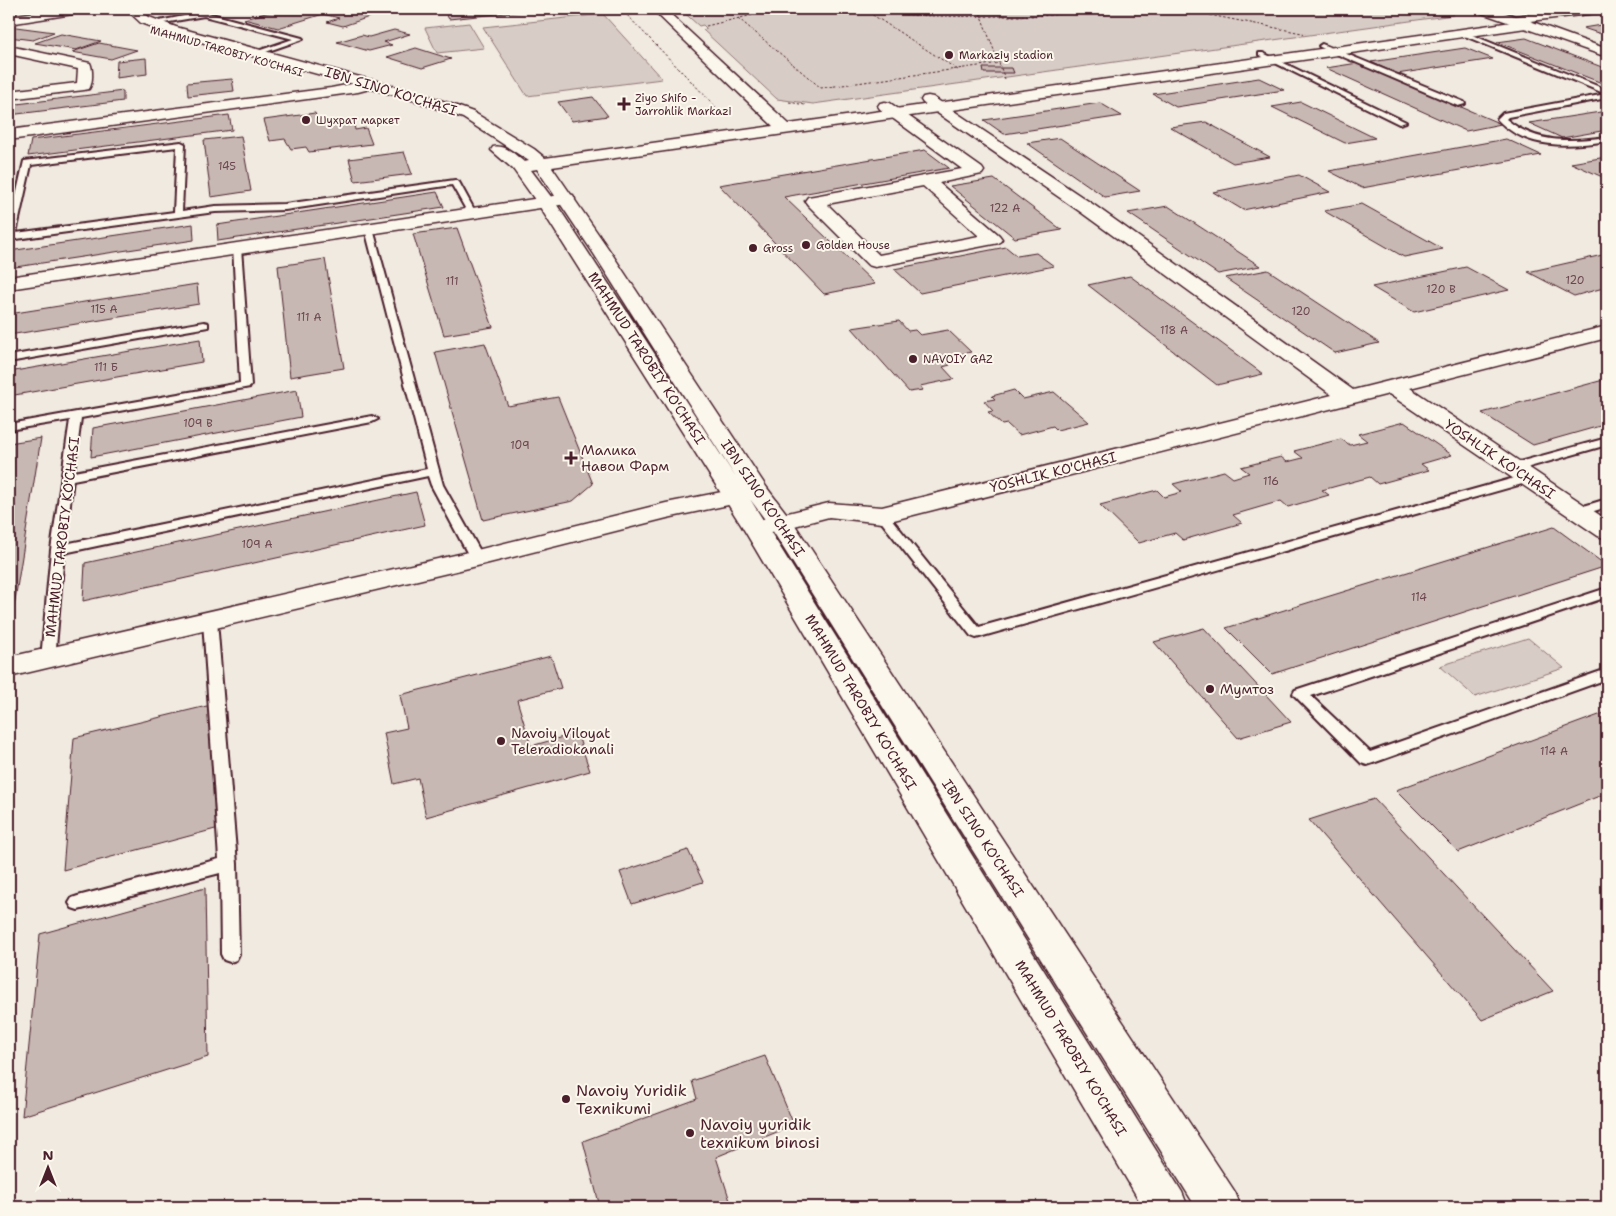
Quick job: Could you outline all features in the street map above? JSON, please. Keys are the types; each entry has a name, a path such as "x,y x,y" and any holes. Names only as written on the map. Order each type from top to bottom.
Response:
{"street":[{"path":"9,20 79,9"},
{"name":"MAHMUD TAROBIY KO'CHASI","path":"114,9 118,14 156,32 365,86"},
{"name":"IBN SINO KO'CHASI","path":"132,9 152,22 365,86 421,98 468,115 527,161 556,200 746,494 1220,1207"},
{"path":"1483,9 1607,54"},
{"path":"1329,49 1349,42 1597,9"},
{"path":"652,12 681,31 780,125"},
{"path":"652,12 664,33 677,46"},
{"path":"527,161 757,125 780,125 1268,57 1462,33 1516,21"},
{"path":"664,33 681,31"},
{"path":"1593,48 1607,46"},
{"path":"9,50 85,66 84,86 9,96"},
{"path":"933,103 1008,89 1268,57"},
{"path":"9,135 365,86"},
{"path":"933,103 1088,209 1349,397"},
{"path":"890,109 976,171 926,180 814,201 875,261 993,239 926,180"},
{"path":"9,283 556,200"},
{"name":"YOSHLIK KO'CHASI","path":"768,525 829,510 882,515 1607,332"},
{"name":"YOSHLIK KO'CHASI","path":"1392,386 1607,531"},
{"path":"9,668 746,494"},
{"name":"MAHMUD TAROBIY KO'CHASI","path":"768,525 1167,1207"}],"lane":[{"path":"152,22 194,12 300,39 257,53"},
{"path":"1462,33 1607,92"},
{"path":"1329,49 1461,104"},
{"path":"1268,57 1402,122"},
{"path":"1607,96 1506,115 1502,120 1509,127 1549,143 1572,144 1607,139"},
{"path":"178,214 181,144 27,163 10,237 215,209 285,207 455,182 472,213"},
{"path":"369,228 437,485 477,558"},
{"name":"MAHMUD TAROBIY KO'CHASI","path":"9,426 246,385 236,248"},
{"path":"9,359 204,325"},
{"name":"MAHMUD TAROBIY KO'CHASI","path":"48,658 58,550 76,415"},
{"path":"68,477 372,420"},
{"path":"882,515 976,633 1520,473 1607,441"},
{"path":"58,550 433,471"},
{"path":"1578,512 1607,503"},
{"path":"1607,592 1300,694 1367,759 1607,674"},
{"path":"210,620 228,864 230,954"},
{"path":"78,903 228,864"}],"path":[{"path":"621,9 716,106 698,121"},
{"path":"706,26 778,9"},
{"path":"860,9 922,15 981,16 1036,15 1090,9"},
{"path":"981,9 981,16 1000,63 1008,89"},
{"path":"1179,9 1349,42"},
{"path":"865,10 958,70"},
{"path":"738,18 821,88 1000,63"},
{"path":"781,101 805,105"}],"shaded area":[{"name":"Markaziy stadion","path":"680,9 1452,9 1453,15 813,104 777,99 703,30 707,29 703,25 699,26"},
{"path":"603,14 662,79 527,96 483,27"},
{"path":"469,23 484,48 437,53 425,28"},
{"path":"1528,638 1564,668 1475,697 1440,666"}],"building":[{"path":"280,9 341,9 354,13 364,9 381,13 343,26 327,22 339,18 323,14 278,28 244,19"},
{"path":"544,9 449,19 443,10"},
{"path":"1607,24 1607,36 1583,28"},
{"path":"16,27 54,32 33,40 9,37 9,30"},
{"path":"394,30 410,34 384,42 392,45 369,51 337,42 362,35 369,37"},
{"path":"61,34 101,41 76,50 35,43"},
{"path":"1526,38 1607,69 1607,85 1497,42"},
{"path":"99,43 137,50 111,59 72,52"},
{"path":"416,48 451,59 422,68 387,57"},
{"path":"1465,48 1493,59 1397,74 1371,62"},
{"path":"146,58 147,74 116,78 117,61"},
{"path":"1358,63 1501,124 1466,131 1326,68"},
{"path":"983,68 1012,68 1014,73 984,73"},
{"path":"1259,78 1284,90 1176,107 1153,94"},
{"path":"232,79 234,91 188,96 187,83"},
{"path":"123,91 123,101 9,115 9,105"},
{"path":"593,97 608,116 572,121 558,102"},
{"path":"1301,102 1375,138 1345,143 1272,107"},
{"path":"1100,103 1122,116 1004,134 984,120"},
{"path":"1607,111 1607,130 1562,138 1529,123"},
{"path":"315,113 318,123 348,122 354,124 355,130 366,128 372,144 309,152 306,147 291,149 285,139 270,141 264,120"},
{"path":"229,115 232,130 28,156 31,140"},
{"path":"1206,122 1270,157 1233,163 1170,127"},
{"path":"241,136 251,191 211,197 204,140"},
{"path":"1060,138 1140,191 1105,197 1027,143"},
{"path":"1506,139 1541,155 1362,188 1329,171"},
{"name":"Golden House","path":"925,150 949,168 784,197 875,284 824,294 719,185"},
{"path":"404,152 412,174 355,181 349,159"},
{"path":"1606,157 1607,179 1571,163"},
{"path":"1299,175 1330,192 1243,210 1213,192"},
{"path":"994,179 1062,230 1015,238 950,186"},
{"path":"437,192 444,207 218,241 217,225"},
{"path":"1362,204 1443,249 1404,257 1324,211"},
{"path":"1168,206 1260,266 1218,274 1128,213"},
{"path":"193,224 194,240 9,268 9,251"},
{"path":"457,228 493,327 444,335 413,234"},
{"path":"1006,247 1017,256 1036,253 1054,266 920,293 894,269"},
{"path":"1607,254 1607,287 1574,296 1528,272"},
{"path":"325,259 344,368 290,377 278,266"},
{"path":"1466,267 1509,290 1414,312 1372,287"},
{"path":"1268,270 1379,343 1335,353 1225,278"},
{"path":"1130,276 1263,374 1217,385 1088,285"},
{"path":"197,284 199,304 9,335 9,314"},
{"path":"899,321 908,331 915,330 920,335 948,330 971,352 943,358 950,365 943,367 954,379 920,386 923,390 909,392 852,328"},
{"path":"200,339 202,362 9,396 9,372"},
{"path":"485,343 508,406 558,397 593,484 573,501 483,520 435,352"},
{"path":"1607,379 1607,424 1533,445 1482,413"},
{"path":"297,390 301,417 91,457 93,428"},
{"path":"1014,390 1023,399 1054,392 1089,422 1057,430 1053,426 1019,435 1007,424 1002,425 988,412 993,411 984,401 995,399 992,396"},
{"path":"1404,422 1452,455 1421,464 1429,470 1378,484 1370,477 1322,490 1329,495 1288,507 1281,501 1233,515 1242,523 1183,540 1175,533 1139,543 1100,505 1157,490 1164,497 1182,492 1173,484 1224,471 1233,478 1249,473 1241,467 1281,457 1287,462 1303,458 1294,451 1341,439 1350,445 1367,441 1358,434"},
{"path":"41,438 12,619 9,620 9,443"},
{"path":"416,492 425,525 83,601 85,563"},
{"path":"1554,527 1607,566 1272,674 1226,628"},
{"path":"1204,628 1291,722 1238,738 1154,642"},
{"path":"551,656 561,688 517,700 531,746 577,733 590,771 426,817 418,778 394,784 384,733 407,728 400,695"},
{"path":"215,704 219,828 63,870 74,738"},
{"path":"1607,712 1607,793 1458,852 1396,790"},
{"path":"1374,799 1553,991 1482,1020 1309,820"},
{"path":"688,850 703,882 632,904 620,872"},
{"path":"205,888 208,1057 22,1116 40,934"},
{"name":"Navoiy yuridik texnikum binosi","path":"765,1056 794,1125 716,1157 732,1207 600,1207 583,1141 697,1099 692,1081"}],"place":[{"name":"Markaziy stadion","path":"949,55"},
{"name":"Ziyo Shifo - Jarrohlik Markazi","path":"624,104"},
{"name":"Шухрат маркет","path":"306,120"},
{"name":"Golden House","path":"806,245"},
{"name":"Gross","path":"753,248"},
{"name":"NAVOIY GAZ","path":"913,359"},
{"name":"Малика Навои Фарм","path":"571,458"},
{"name":"Мумтоз","path":"1210,689"},
{"name":"Navoiy Viloyat Teleradiokanali","path":"501,741"},
{"name":"Navoiy Yuridik Texnikumi","path":"566,1099"},
{"name":"Navoiy yuridik texnikum binosi","path":"690,1133"}]}
